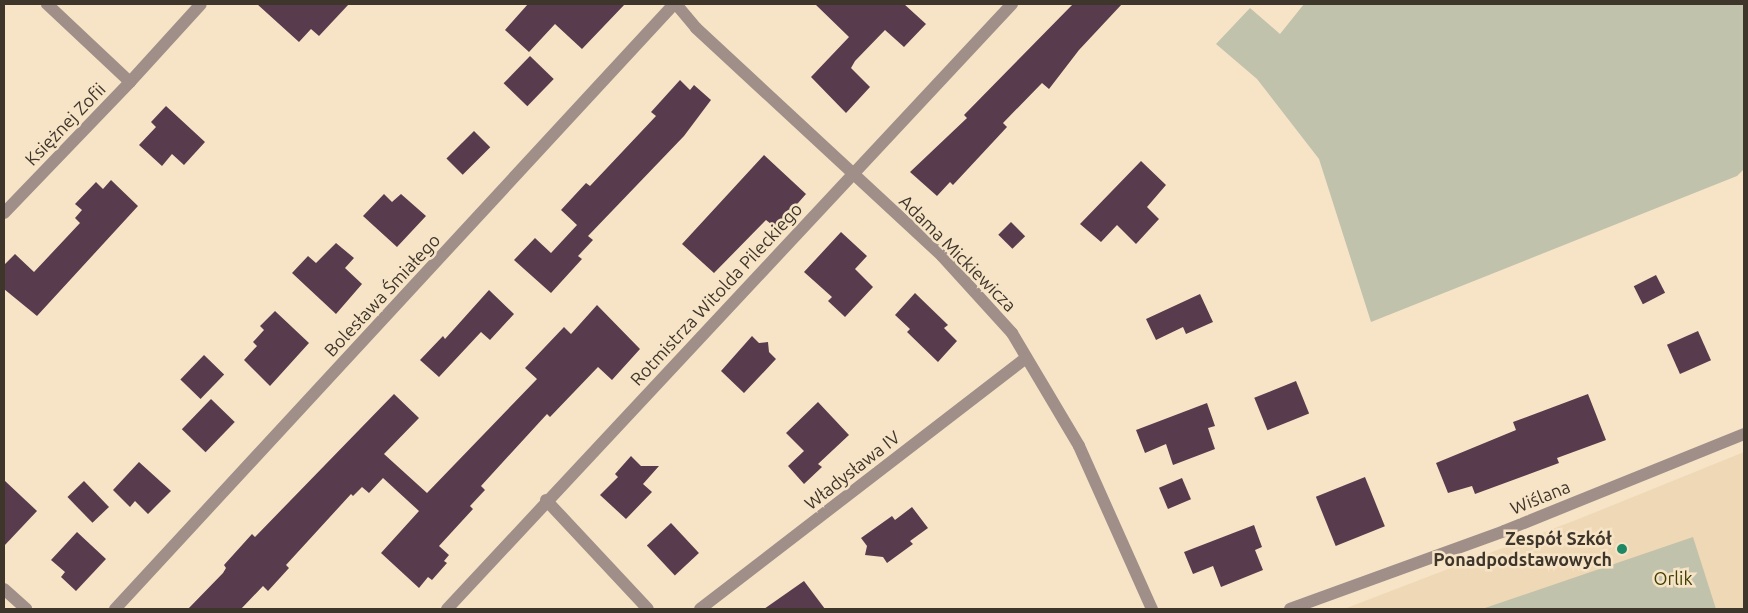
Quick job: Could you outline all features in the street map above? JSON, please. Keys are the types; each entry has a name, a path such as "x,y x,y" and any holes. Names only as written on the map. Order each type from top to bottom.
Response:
{"street":[{"name":"Księżnej Zofii","path":"47,4 130,82"},
{"name":"Księżnej Zofii","path":"4,213 130,82 201,4"},
{"name":"Adama Mickiewicza","path":"675,4 696,28 942,256 1012,333 1026,358 1049,391 1079,446 1152,609"},
{"name":"Bolesława Śmiałego","path":"115,609 675,4"},
{"name":"Rotmistrza Witolda Pileckiego","path":"447,609 546,500 1012,4"},
{"name":"Władysława IV","path":"700,609 1026,358"},
{"name":"Wiślana","path":"1290,609 1504,530 1744,434"},
{"path":"546,500 648,609"},
{"path":"4,589 26,609"}],"shaded area":[{"name":"Zespół Szkół Ponadpodstawowych","path":"1744,452 1744,609 1344,609 1581,518"}],"green space":[{"path":"1304,4 1744,4 1744,169 1737,176 1371,322 1319,159 1257,79 1216,44 1250,8 1280,34"},
{"name":"Orlik","path":"1693,537 1716,609 1482,609"}],"building":[{"path":"257,4 349,4 319,36 311,29 299,42"},
{"path":"528,4 625,4 582,49 555,24 529,52 505,30"},
{"path":"815,4 904,4 926,24 904,47 885,30 855,61 851,68 870,87 846,113 811,77 849,37"},
{"path":"1073,4 1122,4 1079,50 1049,89 1042,83 1003,123 1007,127 953,185 950,182 937,196 910,172 967,118 964,115"},
{"path":"530,56 554,79 527,106 504,83"},
{"path":"680,80 690,90 694,85 711,100 684,136 588,236 593,240 578,256 582,259 551,293 514,260 535,238 551,253 577,225 561,210 586,183 590,186 656,116 651,112"},
{"path":"166,106 205,142 184,165 172,154 162,166 139,145 156,127 151,122"},
{"path":"474,131 490,147 463,175 446,159"},
{"path":"764,155 806,194 776,228 766,220 714,273 682,244"},
{"path":"1141,161 1166,185 1147,207 1159,219 1136,244 1117,225 1101,242 1080,224"},
{"path":"111,180 138,206 37,316 4,289 4,265 15,254 34,272 80,223 75,218 82,210 75,204 96,182 103,189"},
{"path":"384,194 392,202 401,194 426,216 397,247 363,216"},
{"path":"1011,222 1025,236 1012,249 998,235"},
{"path":"841,232 867,256 855,269 873,287 845,317 828,301 832,297 804,272"},
{"path":"336,243 354,258 345,268 362,284 336,314 292,273 308,256 316,263"},
{"path":"1656,275 1665,293 1643,304 1634,286"},
{"path":"489,290 514,314 490,340 481,332 439,377 420,360 443,336 445,339"},
{"path":"915,293 948,325 944,328 957,341 938,362 907,332 910,329 895,315"},
{"path":"1200,294 1213,322 1186,334 1183,327 1156,340 1146,319"},
{"path":"597,305 640,349 612,380 598,367 550,417 547,414 481,486 485,490 470,506 473,509 439,546 449,555 444,561 447,563 432,580 428,577 419,588 381,553 419,511 383,478 369,493 362,487 353,496 351,494 286,565 289,568 268,591 263,586 241,609 188,609 223,573 226,568 224,565 252,534 255,537 394,394 419,418 384,454 427,493 537,379 525,368 564,327 571,334"},
{"path":"275,311 309,343 270,386 244,360 257,346 253,342 264,330 260,326"},
{"path":"1698,331 1711,360 1680,374 1667,345"},
{"path":"752,336 759,343 768,342 769,352 776,359 744,393 721,371"},
{"path":"204,355 224,374 201,399 180,379"},
{"path":"1296,381 1309,413 1267,430 1254,398"},
{"path":"1588,394 1606,440 1557,458 1559,463 1475,494 1472,486 1448,493 1436,463 1516,430 1513,422"},
{"path":"211,399 235,422 206,452 182,429"},
{"path":"818,402 849,435 818,464 822,467 804,484 788,466 804,451 786,433"},
{"path":"1207,403 1215,426 1208,428 1215,449 1173,465 1166,444 1145,453 1136,430"},
{"path":"631,456 641,466 659,466 643,484 652,492 626,519 600,495 618,477 615,474"},
{"path":"139,462 171,491 148,514 135,501 130,507 113,490"},
{"path":"1365,477 1385,526 1336,546 1316,497"},
{"path":"1182,478 1191,499 1168,509 1159,488"},
{"path":"4,480 37,511 4,546"},
{"path":"84,481 109,507 92,523 67,497"},
{"path":"912,507 928,528 910,541 913,544 887,563 883,557 865,555 867,546 861,538 892,516 895,520"},
{"path":"671,523 699,553 675,575 647,546"},
{"path":"1254,525 1262,547 1255,550 1263,570 1221,587 1213,566 1193,574 1184,552"},
{"path":"77,532 106,559 76,591 61,577 65,572 51,560"},
{"path":"804,581 825,609 764,609"}],"place":[{"name":"Zespół Szkół Ponadpodstawowych","path":"1622,549"}]}
